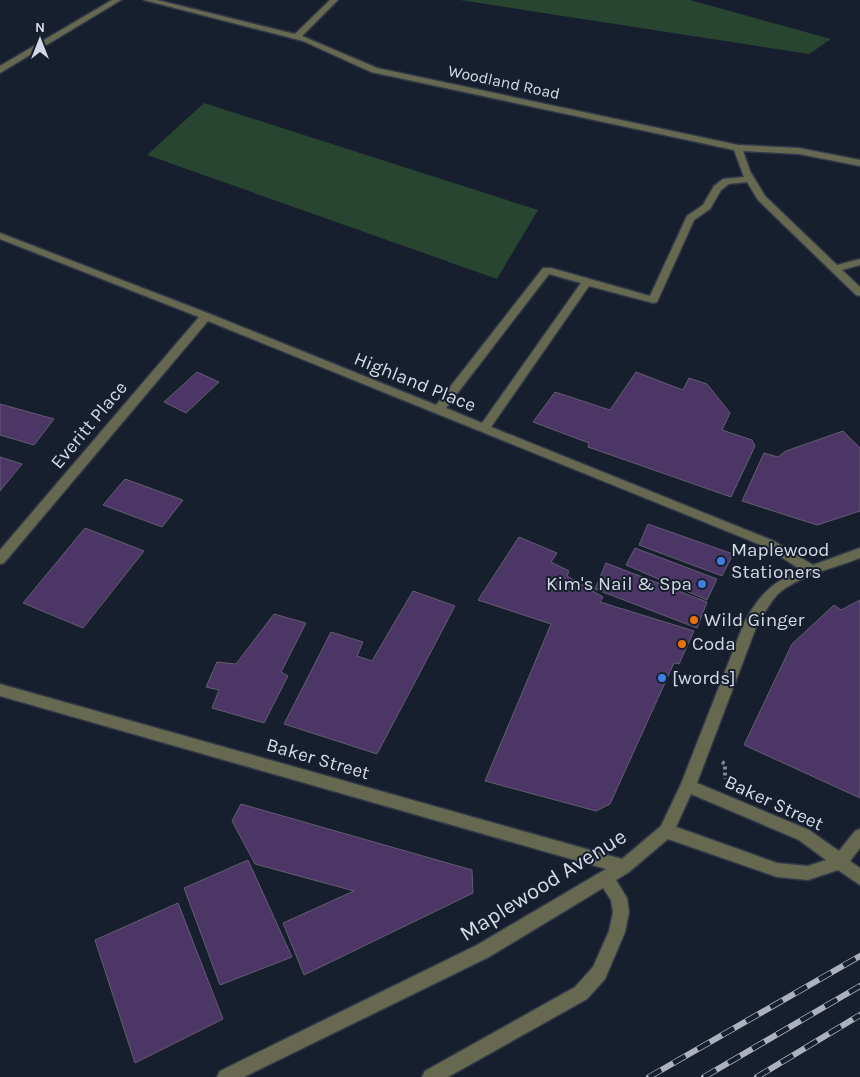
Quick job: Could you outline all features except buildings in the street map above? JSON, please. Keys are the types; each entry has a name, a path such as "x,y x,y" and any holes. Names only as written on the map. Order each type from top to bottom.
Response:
{"street":[{"path":"0,70 117,0"},
{"name":"Woodland Road","path":"148,0 296,37 374,70 738,148 799,151 860,163"},
{"path":"296,37 334,0"},
{"path":"738,148 745,171 761,198 860,293"},
{"path":"438,410 547,270 653,300 690,218 707,207 717,188 726,182 750,179"},
{"name":"Highland Place","path":"0,236 206,316 770,544 813,571"},
{"path":"835,269 860,262"},
{"path":"484,428 587,282"},
{"name":"Everitt Place","path":"0,560 206,316"},
{"name":"Maplewood Avenue","path":"226,1077 483,951 624,866 666,831 688,786 751,623 764,602 776,589 813,571 860,553"},
{"name":"Baker Street","path":"0,690 624,866"},
{"name":"Baker Street","path":"688,786 804,835 860,878"},
{"path":"666,831 777,870 808,873 840,862 860,836"},
{"path":"432,1077 581,993 599,973 617,932 621,912 619,898 606,878"}],"path":[{"path":"719,762 725,764 725,785"}],"green space":[{"path":"460,0 690,0 831,39 809,54"},
{"path":"204,103 538,210 497,279 147,155"}],"railway":[{"path":"649,1077 860,956"},
{"path":"704,1077 860,986"},
{"path":"757,1077 860,1015"}],"place":[{"name":"Maplewood Stationers","path":"721,561"},
{"name":"Kim's Nail & Spa","path":"702,584"},
{"name":"Wild Ginger","path":"694,620"},
{"name":"Coda","path":"682,644"},
{"name":"[words]","path":"662,678"}]}
